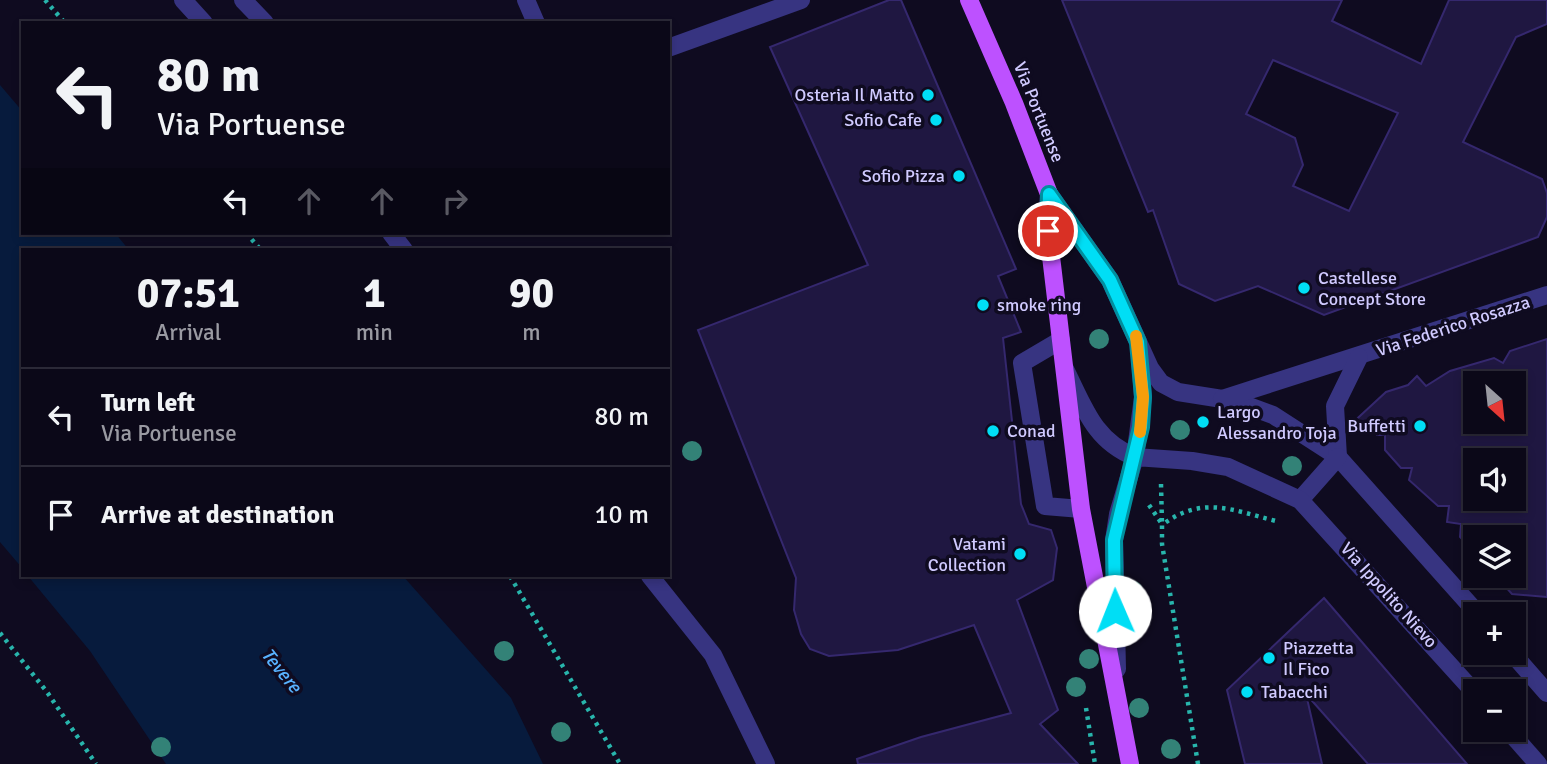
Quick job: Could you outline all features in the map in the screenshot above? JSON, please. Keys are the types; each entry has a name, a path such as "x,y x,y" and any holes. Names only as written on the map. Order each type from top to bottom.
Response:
{"main road":[{"name":"Via Portuense","path":"969,0 1049,194 1048,231 1081,509 1117,683 1130,764"}],"street":[{"path":"183,0 202,21"},
{"path":"243,0 262,21"},
{"path":"526,0 535,21"},
{"path":"670,47 801,0"},
{"path":"1049,194 1110,280 1153,374 1165,387 1178,392 1222,399 1273,415 1338,457 1467,602"},
{"name":"Via Federico Rosazza","path":"1222,399 1245,389 1359,357 1547,295"},
{"path":"1061,340 1023,363 1045,506 1081,509"},
{"path":"1117,683 1114,540 1118,514 1135,457 1143,397 1138,342"},
{"name":"Via Federico Rosazza","path":"1338,457 1335,406 1359,357"},
{"name":"Via Portuense","path":"1065,369 1101,436 1115,449 1135,457"},
{"path":"1135,457 1192,461 1228,467 1300,500 1338,457"},
{"name":"Via Ippolito Nievo","path":"1300,500 1463,680"},
{"path":"651,577 713,655 766,764"},
{"path":"1522,665 1547,693"},
{"path":"1519,742 1538,764"}],"path":[{"path":"45,0 63,21"},
{"path":"1161,484 1161,544 1198,764"},
{"path":"1143,497 1162,525"},
{"path":"1162,525 1182,510 1214,505 1283,523"},
{"path":"511,577 620,764"},
{"path":"0,633 47,692 96,764"},
{"path":"1086,708 1095,764"}],"water":[{"path":"0,85 21,110 21,235 117,235 127,248 21,248 21,567 0,542"},
{"name":"Tevere","path":"29,577 404,577 511,698 543,764 166,764 90,651"}],"building":[{"path":"889,0 901,0 1016,269 998,276 1021,332 1003,338 1021,504 1029,524 1051,530 1057,548 1053,580 1017,600 1058,710 1040,724 1078,764 858,764 857,759 921,737 1011,713 974,625 898,650 829,656 810,649 801,634 794,610 796,578 698,330 868,265 770,47"},
{"path":"1062,0 1342,0 1332,21 1421,64 1449,0 1547,0 1547,24 1516,37 1463,142 1542,179 1547,193 1547,217 1538,237 1324,315 1258,286 1215,301 1179,284 1153,210 1148,212","holes":["1273,60 1398,113 1349,211 1293,186 1303,165 1295,138 1246,114"]},
{"path":"1547,339 1547,597 1512,594 1507,588 1526,588 1526,525 1463,525 1463,540 1460,537 1461,524 1447,522 1449,506 1438,506 1409,480 1412,468 1401,468 1385,450 1385,435 1377,435 1378,427 1348,427 1386,392 1408,385 1417,376 1426,386 1450,371 1494,358 1503,363 1510,351"},
{"path":"1324,598 1467,764 1368,764 1306,694 1322,764 1245,764 1227,690"}],"slow traffic":[{"path":"1136,336 1143,397 1140,432"}],"place":[{"name":"Osteria Il Matto","path":"928,95"},
{"name":"Sofio Cafe","path":"936,120"},
{"name":"Sofio Pizza","path":"959,176"},
{"name":"Castellese Concept Store","path":"1304,288"},
{"name":"smoke ring","path":"983,305"},
{"name":"Largo Alessandro Toja","path":"1203,422"},
{"name":"Buffetti","path":"1420,426"},
{"name":"Conad","path":"993,431"},
{"name":"Vatami Collection","path":"1020,554"},
{"name":"Piazzetta Il Fico","path":"1269,658"},
{"name":"Tabacchi","path":"1247,692"}],"route":[{"path":"1048,231 1049,194 1110,280 1130,318 1138,342 1143,397 1141,427 1118,514 1114,540 1115,611"}]}
